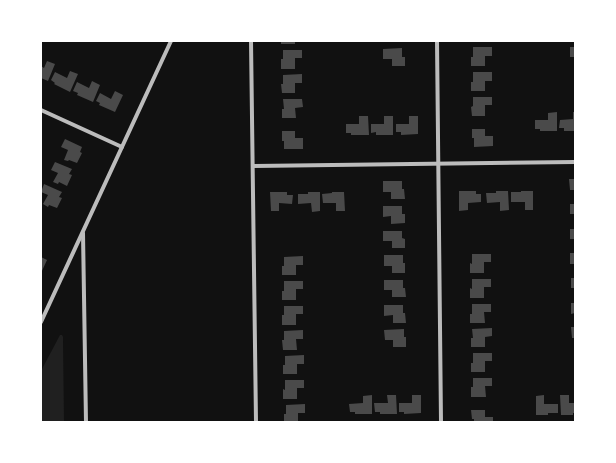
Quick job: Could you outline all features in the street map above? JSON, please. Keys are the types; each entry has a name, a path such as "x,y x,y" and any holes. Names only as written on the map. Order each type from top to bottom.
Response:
{"street":[{"path":"41,322 171,41"},
{"path":"251,41 256,422"},
{"path":"437,41 442,422"},
{"path":"41,110 122,147"},
{"path":"253,166 575,162"},
{"path":"83,231 86,422"},
{"path":"41,309 46,312"}],"shaded area":[{"path":"60,335 63,337 64,422 41,422 41,371"}],"building":[{"path":"281,41 295,41 295,44 281,44"},
{"path":"473,47 492,47 492,56 485,56 485,66 471,66"},
{"path":"570,47 575,47 575,57 570,57"},
{"path":"402,48 402,57 405,57 405,66 392,66 392,59 383,59 383,49"},
{"path":"283,50 302,50 302,58 295,58 295,69 281,69"},
{"path":"47,61 55,64 48,81 41,78 41,66 44,68"},
{"path":"70,71 78,74 70,92 54,84 55,83 51,80 55,72 67,78"},
{"path":"473,72 492,72 492,81 485,81 485,91 471,91"},
{"path":"302,74 302,83 295,83 295,93 282,93 281,84 283,84 283,75"},
{"path":"92,81 100,85 93,102 77,95 78,93 73,91 77,82 89,88"},
{"path":"115,91 123,95 115,112 99,105 100,103 96,101 100,93 111,99"},
{"path":"473,97 492,97 492,105 485,105 485,116 472,116 471,107 473,106"},
{"path":"283,99 302,99 303,107 295,108 296,118 282,118 282,109 284,109"},
{"path":"557,112 557,131 540,131 540,129 535,129 535,120 548,120 548,113"},
{"path":"573,112 575,112 575,131 564,131 564,128 559,128 560,120 573,119"},
{"path":"359,116 368,116 369,135 351,135 351,133 346,133 346,124 359,124"},
{"path":"384,116 393,116 393,135 376,135 376,132 371,133 371,124 384,124"},
{"path":"409,116 418,116 418,134 401,135 401,132 396,132 396,124 409,124"},
{"path":"472,129 485,129 485,136 493,136 493,146 474,147"},
{"path":"282,131 295,131 295,138 303,138 303,149 284,149"},
{"path":"65,139 82,147 80,152 82,153 77,163 64,160 68,150 61,147"},
{"path":"55,162 72,169 69,174 72,175 67,186 59,182 58,184 53,182 58,173 51,170"},
{"path":"569,179 575,179 575,190 570,190"},
{"path":"383,181 402,181 402,189 404,189 405,199 391,199 391,192 383,192"},
{"path":"44,184 62,192 59,197 62,198 57,208 49,205 48,207 43,204 48,195 41,192"},
{"path":"459,191 476,191 476,194 481,194 481,202 468,203 468,210 459,211"},
{"path":"496,191 508,191 509,210 500,211 500,202 487,203 486,193 496,193"},
{"path":"533,191 533,210 525,210 525,202 511,202 511,192"},
{"path":"270,192 287,192 287,195 293,195 292,204 279,203 279,211 271,211"},
{"path":"308,192 320,192 320,211 312,212 311,203 298,204 298,194 308,194"},
{"path":"344,192 345,211 336,211 336,203 323,203 322,194"},
{"path":"570,204 575,204 575,214 570,214"},
{"path":"383,206 402,206 402,214 405,214 405,223 391,224 391,216 383,217"},
{"path":"570,229 575,229 575,239 570,239"},
{"path":"383,231 402,231 402,238 405,239 405,248 392,248 392,241 383,241"},
{"path":"570,253 575,253 575,264 570,264"},
{"path":"472,254 491,254 491,262 484,262 484,273 470,273"},
{"path":"384,255 403,255 405,273 392,273 392,266 384,266"},
{"path":"303,256 303,265 296,265 296,275 282,275 284,257"},
{"path":"41,257 47,260 41,273"},
{"path":"571,278 575,278 575,288 571,288"},
{"path":"472,279 491,279 491,287 484,287 484,298 470,298"},
{"path":"384,280 403,280 403,288 405,288 406,297 392,297 392,290 384,290"},
{"path":"284,281 303,281 303,289 296,289 296,300 282,300"},
{"path":"571,303 575,303 575,313 571,314"},
{"path":"472,304 491,304 491,312 484,312 485,323 470,323"},
{"path":"384,305 403,305 403,313 405,313 406,323 393,323 393,315 384,316"},
{"path":"284,306 303,306 303,314 296,314 296,325 282,325"},
{"path":"571,327 575,327 575,338 572,338"},
{"path":"492,328 492,336 485,337 485,347 471,347 471,338 473,338 472,329"},
{"path":"404,329 406,347 393,347 393,340 385,340 384,330"},
{"path":"303,330 303,339 296,339 297,350 283,350 282,340 284,340 284,331"},
{"path":"473,353 492,353 492,361 485,361 485,372 471,372"},
{"path":"304,355 304,364 297,364 297,374 283,374 285,356"},
{"path":"473,378 492,378 492,386 485,386 486,397 471,397"},
{"path":"285,380 304,380 304,388 297,388 297,399 283,399"},
{"path":"372,395 372,414 355,414 355,412 350,412 349,404 363,403 363,396"},
{"path":"387,395 396,395 397,414 380,414 380,412 375,412 374,403 388,403"},
{"path":"412,395 421,395 421,413 404,414 404,412 399,412 399,403 412,403"},
{"path":"544,395 544,404 558,404 558,413 536,415 536,396"},
{"path":"560,395 569,395 569,403 575,403 575,413 573,413 573,415 561,415"},
{"path":"305,404 305,413 298,413 298,422 284,422 286,405"},
{"path":"471,410 485,410 485,417 493,417 493,422 474,422 474,419 472,419"}]}
